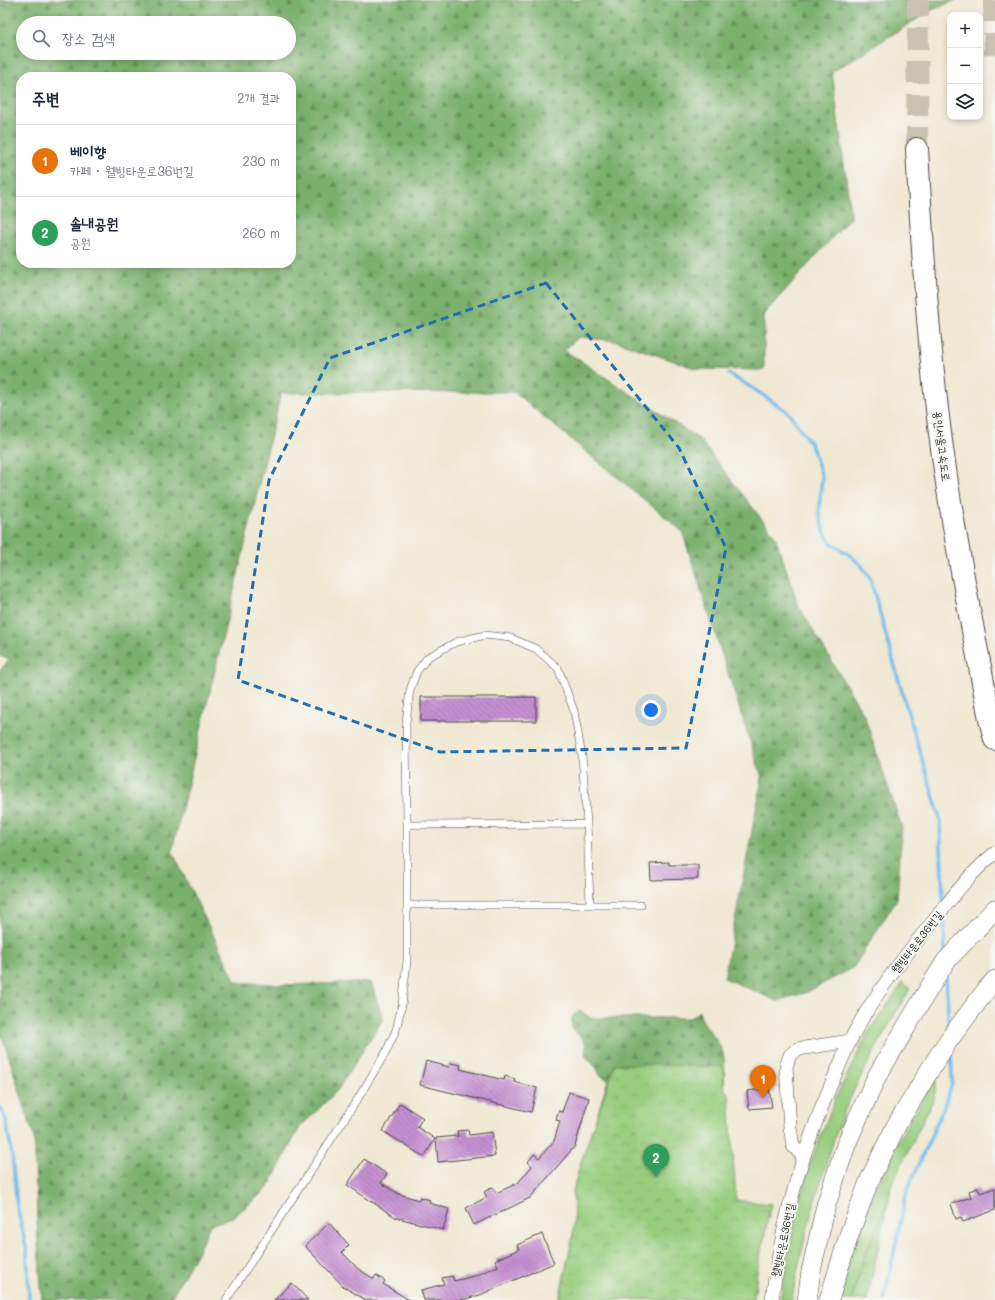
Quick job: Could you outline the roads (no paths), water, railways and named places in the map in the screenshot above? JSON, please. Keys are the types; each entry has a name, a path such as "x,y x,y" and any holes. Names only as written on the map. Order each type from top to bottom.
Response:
{"highway":[{"name":"용인서울고속도로","path":"917,149 922,246 934,389 947,484 992,729"}],"main road":[{"path":"807,1300 811,1271 826,1205 847,1142 877,1076 946,961 962,942 995,909"},
{"path":"829,1300 850,1232 870,1179 896,1126 948,1041 991,985"}],"street":[{"name":"웰빙타운로36번길","path":"772,1300 776,1266 793,1192 803,1158 817,1117 850,1041 890,976 912,947 962,885 982,863 995,853"},
{"path":"803,1158 793,1146 790,1127 786,1067 790,1055 798,1049 850,1041"}],"lane":[{"path":"226,1300 357,1100 386,1052 396,1030 402,1005 407,961 408,905 406,722 410,690 418,671 428,657 456,642 485,635 510,638 536,649 558,668 574,711 581,748 587,824 590,904"},
{"path":"407,825 587,824"},
{"path":"408,905 641,905"}],"waterway":[{"path":"729,374 789,413 811,444 822,477 819,512 824,531 830,542 851,556 861,565 870,578 904,699 940,818 943,903"},
{"path":"944,915 945,953"},
{"path":"946,975 949,1029"},
{"path":"884,1300 907,1191 945,1104 952,1084 951,1051"},
{"path":"0,1107 6,1120 12,1155 17,1206 27,1251 29,1300"}],"tunnel":[{"path":"917,149 918,0"},
{"path":"994,0 995,59"}],"place":[{"name":"베이향","path":"763,1098"},
{"name":"솔내공원","path":"656,1177"}]}
